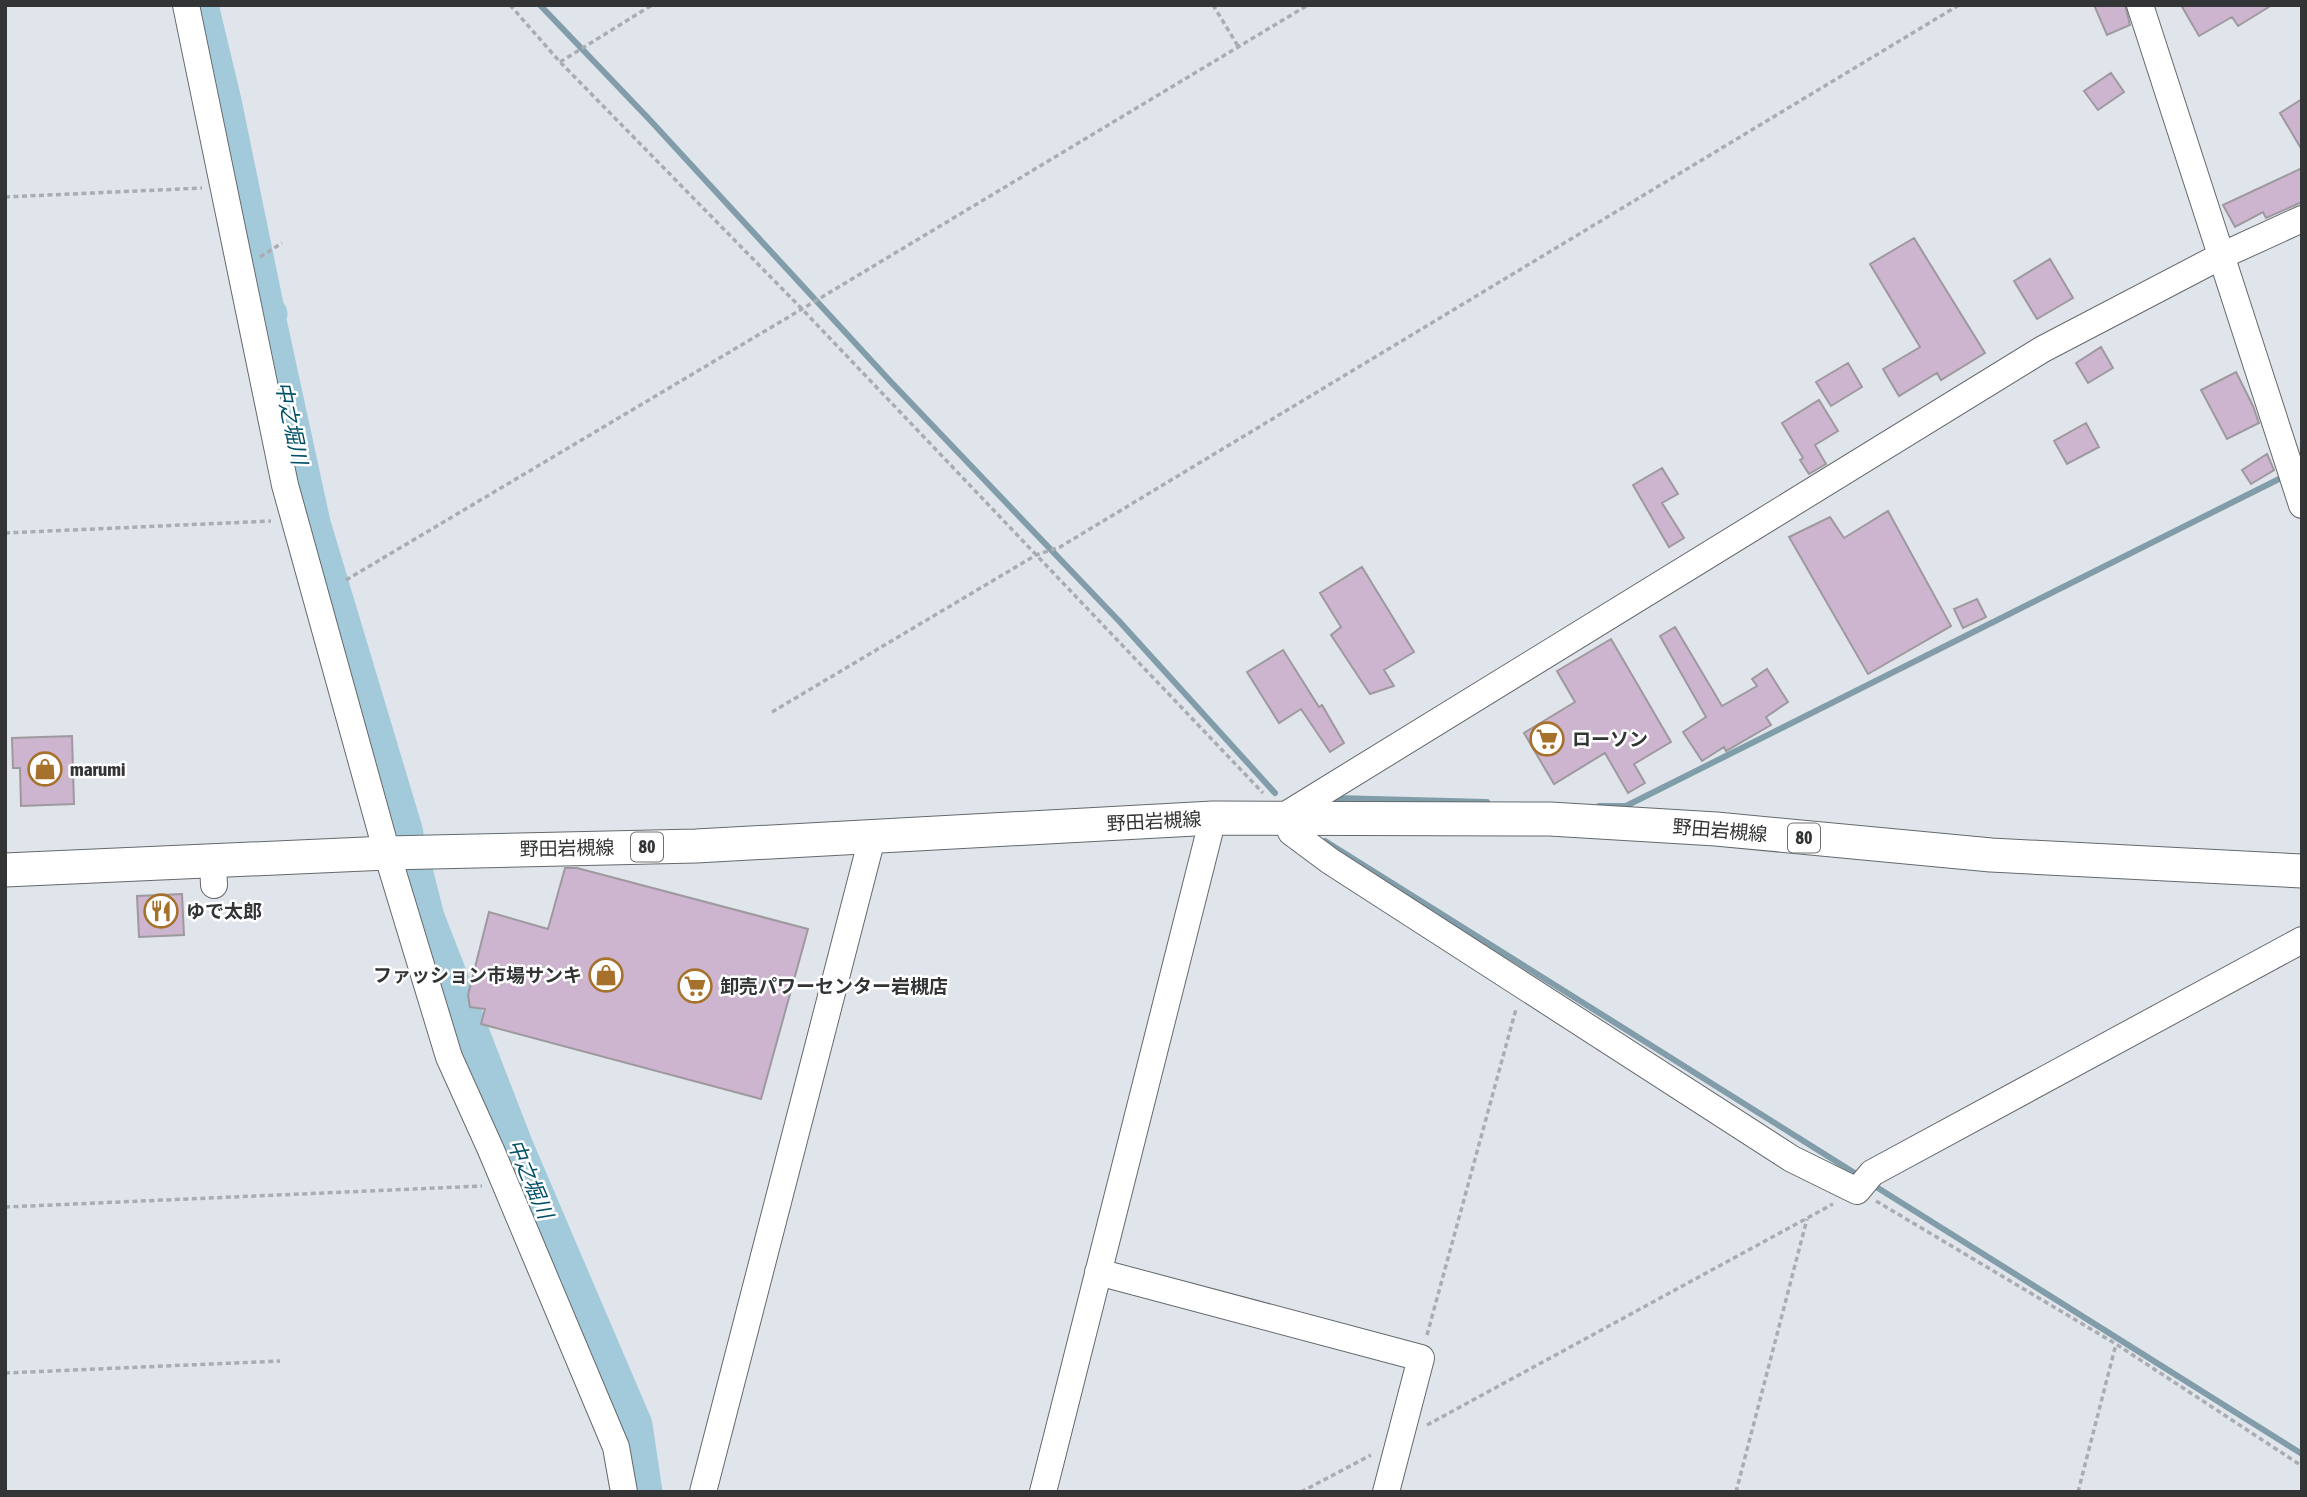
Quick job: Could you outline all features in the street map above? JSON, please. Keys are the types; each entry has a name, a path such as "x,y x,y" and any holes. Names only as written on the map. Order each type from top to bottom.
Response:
{"main road":[{"name":"野田岩槻線","path":"5,870 214,873 387,853 696,846 1293,816 1550,819 1716,829 1991,855 2302,871"}],"street":[{"path":"186,5 294,519 387,853 449,1058 506,1185 616,1447 624,1492"},
{"path":"2140,5 2302,505"},
{"path":"2302,219 2221,256 2043,349 1293,816 1291,832 1330,861 1522,986 1792,1158 1863,1184 2302,940"},
{"path":"1043,1492 1213,818"},
{"path":"703,1492 872,838"},
{"path":"1098,1272 1421,1358 1386,1492"}],"path":[{"path":"510,5 560,62 803,308 1037,554 1293,816"},
{"path":"560,62 652,5"},
{"path":"1213,5 1238,46"},
{"path":"346,580 1308,5"},
{"path":"772,712 1037,554 1060,547 1959,5"},
{"path":"5,197 225,187"},
{"path":"5,533 294,519"},
{"path":"1421,1358 1522,986"},
{"path":"1301,1492 1807,1219 1863,1184 2116,1344 2302,1466"},
{"path":"5,1207 506,1185"},
{"path":"1735,1492 1807,1219"},
{"path":"2078,1492 2116,1344"},
{"path":"5,1373 280,1361"}],"building":[{"path":"2094,5 2125,5 2130,25 2107,35"},
{"path":"2181,5 2272,5 2238,26 2232,17 2199,36"},
{"path":"2111,73 2124,92 2098,110 2084,91"},
{"path":"2302,99 2302,150 2280,113"},
{"path":"2302,168 2302,202 2266,218 2263,212 2235,227 2223,205"},
{"path":"1914,238 1985,353 1941,380 1937,373 1899,396 1883,369 1920,347 1870,264"},
{"path":"2050,259 2073,298 2037,319 2014,281"},
{"path":"2101,347 2113,368 2088,383 2076,363"},
{"path":"1848,363 1862,387 1831,406 1816,382"},
{"path":"2236,372 2259,423 2227,439 2201,390"},
{"path":"1819,400 1838,431 1815,445 1826,464 1809,474 1800,460 1803,458 1782,423"},
{"path":"2086,423 2099,447 2067,464 2054,441"},
{"path":"2267,454 2274,470 2251,484 2242,470"},
{"path":"1662,468 1678,494 1662,503 1684,538 1669,547 1633,485"},
{"path":"1888,511 1951,626 1868,674 1789,537 1830,517 1844,538"},
{"path":"1362,567 1414,652 1384,670 1394,686 1370,694 1331,635 1341,627 1320,593"},
{"path":"1977,599 1986,617 1963,628 1954,609"},
{"path":"1675,627 1722,706 1757,686 1752,679 1767,669 1788,702 1766,717 1771,725 1726,751 1724,747 1702,761 1683,732 1706,717 1660,636"},
{"path":"1611,639 1671,742 1634,764 1645,783 1628,793 1605,753 1554,784 1524,733 1575,702 1557,671"},
{"path":"1283,650 1319,707 1322,705 1344,743 1330,752 1301,709 1279,723 1247,672"},
{"path":"72,736 74,804 21,806 20,768 13,768 12,738"},
{"path":"565,868 577,868 808,929 761,1099 481,1024 485,1009 470,1007 468,995 489,912 548,929"},
{"path":"182,894 184,935 139,937 137,896"}],"waterway":[{"name":"中之堀川","path":"201,5 224,101 313,523 406,833"},
{"path":"540,5 891,382 1119,621 1275,793"},
{"path":"1599,806 1626,806 2281,478"},
{"path":"1335,798 1487,802"},
{"path":"1325,841 1861,1177"},
{"name":"中之堀川","path":"414,866 427,917 517,1149 635,1425 645,1492"},
{"path":"1870,1183 2302,1454"}],"place":[{"name":"ローソン","path":"1547,739"},
{"name":"marumi","path":"45,769"},
{"name":"ゆで太郎","path":"161,911"},
{"name":"ファッション市場サンキ","path":"606,975"},
{"name":"卸売パワーセンター岩槻店","path":"695,986"}]}
